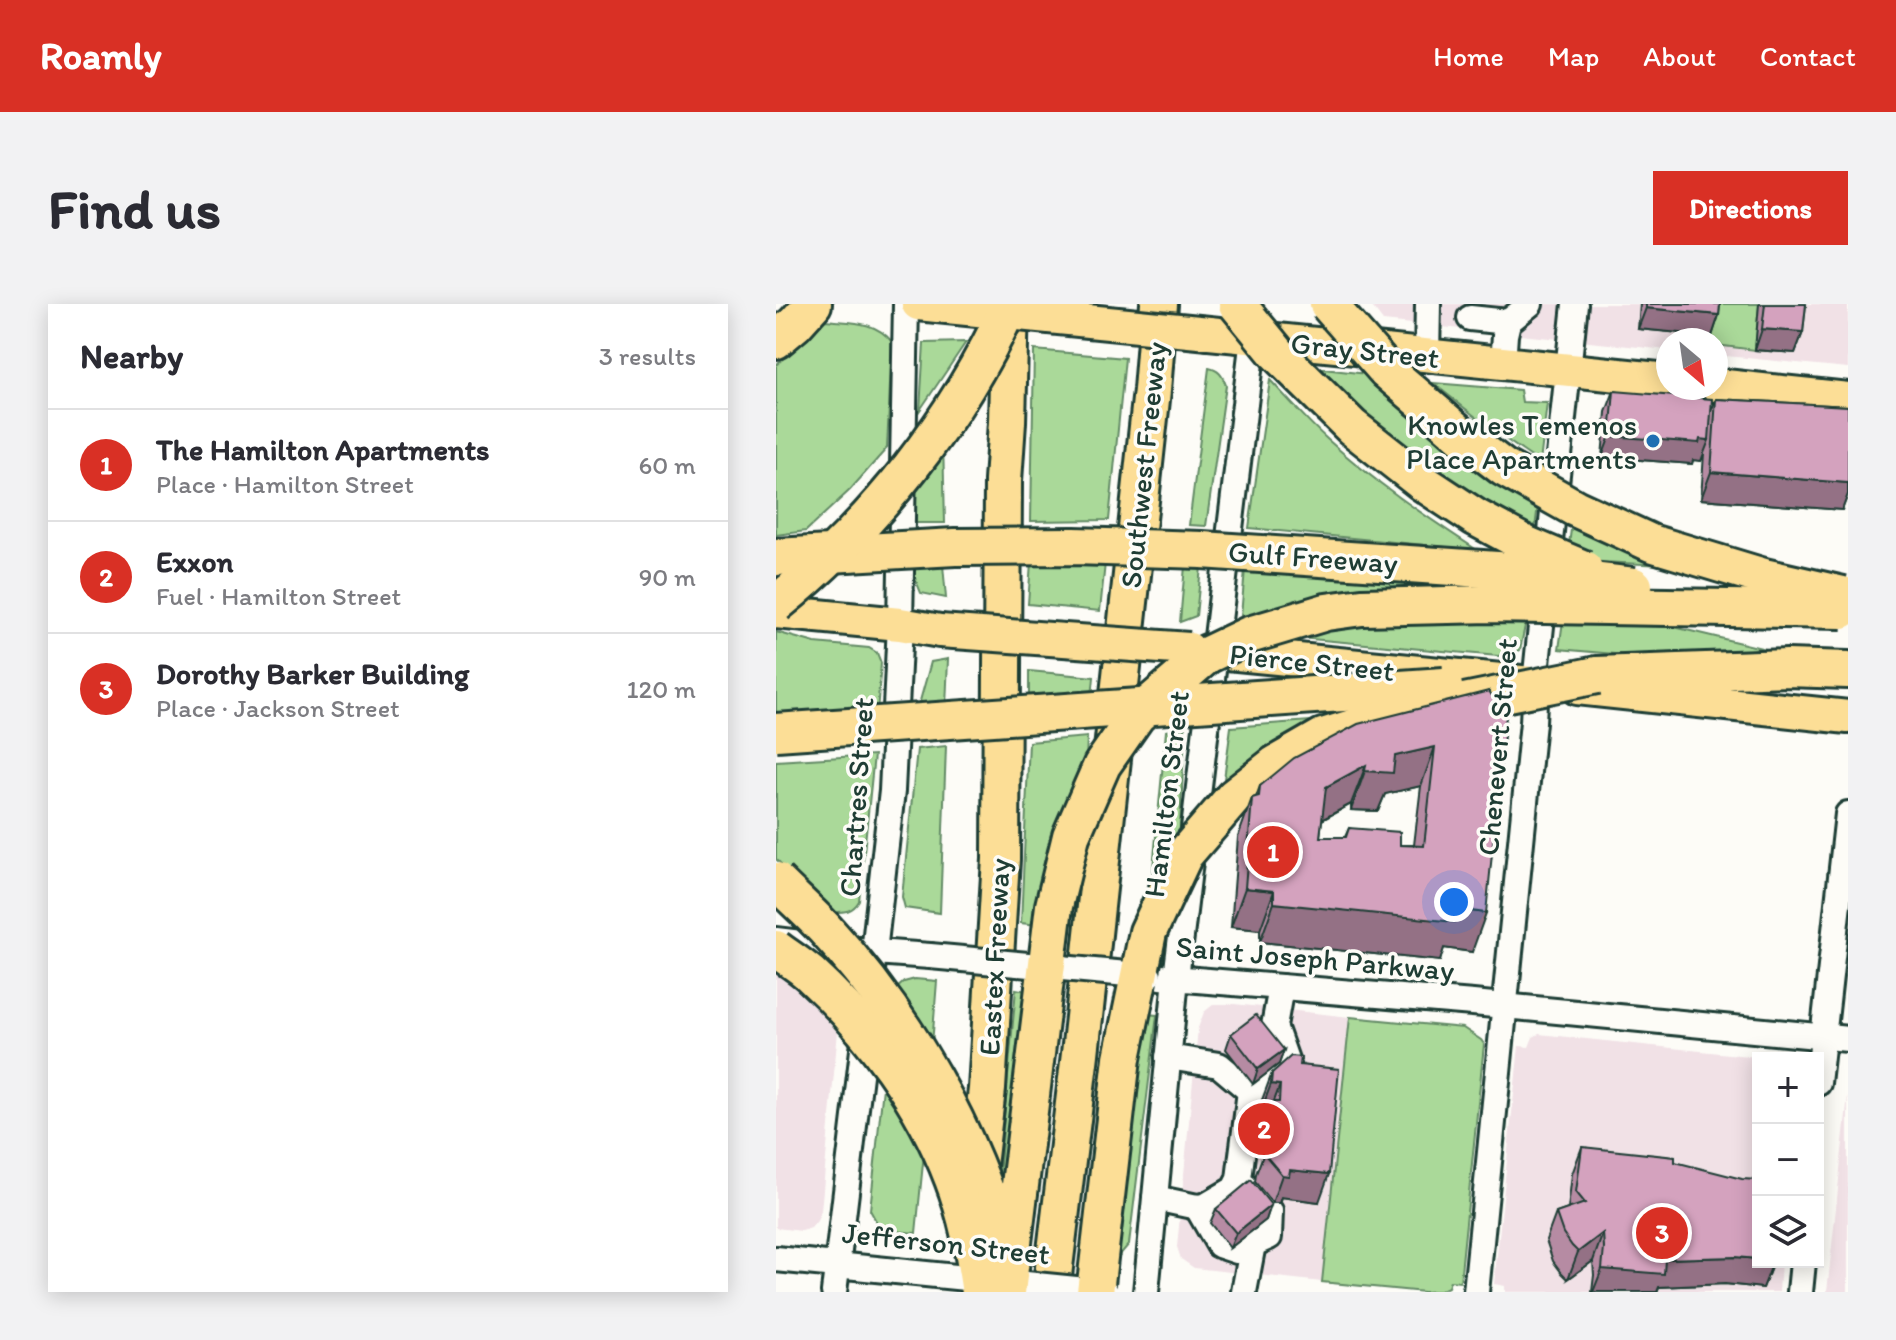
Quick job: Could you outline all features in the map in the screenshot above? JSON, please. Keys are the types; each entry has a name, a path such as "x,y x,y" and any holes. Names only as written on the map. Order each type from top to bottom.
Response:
{"highway":[{"path":"776,340 813,304"},
{"path":"1003,481 1010,304"},
{"path":"776,604 850,537 911,467 971,380 1010,304"},
{"name":"Southwest Freeway","path":"1051,1292 1083,1023 1159,304"},
{"path":"1152,390 1174,304"},
{"path":"1237,304 1277,353 1352,427 1422,482 1475,517 1527,545 1626,586 1777,623 1846,612"},
{"path":"1328,304 1386,370 1504,468 1575,508 1651,543 1764,577 1846,612"},
{"path":"948,305 982,390 1003,481"},
{"name":"Eastex Freeway","path":"963,1292 987,1089 1001,859 1003,481"},
{"name":"Gulf Freeway","path":"776,557 955,547 1074,546 1202,550 1497,570 1846,612"},
{"path":"1007,1292 1054,906 1071,836 1102,765 1137,715 1207,655 1249,635 1326,612 1362,607 1491,604 1846,612"},
{"path":"776,732 1597,675 1787,668 1848,670"},
{"path":"1095,1292 1122,1058 1148,932 1184,855 1234,797 1276,764 1323,737 1385,718 1597,675"},
{"path":"776,881 824,928 880,995 923,1057 956,1120 990,1200 1005,1250 1013,1292"},
{"path":"776,949 809,973 869,1036 928,1125 953,1179 971,1235 980,1292"}],"main road":[{"name":"Gray Street","path":"948,305 1656,379"},
{"path":"1728,386 1848,399"},
{"name":"Pierce Street","path":"776,612 940,631 1202,650 1848,717"}],"street":[{"name":"Chartres Street","path":"834,1292 892,791 900,624 906,304"},
{"name":"Hamilton Street","path":"1146,1292 1176,978 1202,650 1257,304"},
{"path":"1427,356 1445,312 1503,316 1530,304"},
{"name":"Chenevert Street","path":"1476,1292 1575,304"},
{"path":"1503,316 1503,364"},
{"path":"1821,1052 1848,814"},
{"name":"Saint Joseph Parkway","path":"776,940 875,952 1848,1039"},
{"path":"1250,1091 1290,1071 1274,1026 1281,987"},
{"path":"1168,1057 1219,1065 1250,1091"},
{"path":"1155,1198 1197,1207 1205,1206 1234,1189 1239,1179 1250,1091"},
{"path":"1197,1207 1219,1245 1237,1251 1269,1237 1270,1211 1239,1179"},
{"path":"1244,1292 1253,1244"},
{"name":"Jefferson Street","path":"776,1259 1107,1292"},
{"path":"1800,1292 1802,1268"}],"shaded area":[{"path":"1370,304 1848,304 1848,368 1728,356 1728,328 1656,328 1656,349 1383,321"},
{"path":"776,960 836,965 843,978 821,1211 811,1228 802,1231 776,1228"},
{"path":"1214,1004 1350,1017 1322,1282 1194,1268 1181,1259 1177,1247 1198,1028 1204,1012"},
{"path":"1539,1034 1752,1056 1752,1268 1781,1268 1779,1292 1505,1292 1505,1286 1494,1284 1519,1046 1529,1047 1533,1037"},
{"path":"1848,1095 1848,1292 1827,1292"}],"green space":[{"path":"1715,304 1759,304 1755,350 1728,347 1728,328 1712,328"},
{"path":"825,320 870,326 892,342 887,448 850,490 806,531 776,535 776,365"},
{"path":"966,342 920,410 924,343"},
{"path":"1034,350 1125,358 1109,520 1031,521"},
{"path":"1306,367 1367,374 1406,414 1472,463 1538,505 1534,536 1448,488"},
{"path":"1209,368 1220,374 1226,385 1206,526 1189,525"},
{"path":"1270,380 1320,432 1363,469 1477,550 1249,528"},
{"path":"1433,383 1520,390 1522,402 1547,403 1540,463 1491,429"},
{"path":"943,440 945,523 916,523 914,479"},
{"path":"1572,522 1665,565 1601,562 1568,552"},
{"path":"1031,562 1105,563 1100,611 1028,604"},
{"path":"914,564 943,565 946,598 921,593"},
{"path":"1185,566 1201,567 1196,616 1180,622"},
{"path":"1245,569 1430,584 1431,590 1241,616"},
{"path":"1564,614 1628,616 1770,650 1626,655 1559,649"},
{"path":"1527,616 1520,650 1498,656 1278,636 1358,618"},
{"path":"776,632 815,643 869,648 877,653 881,663 877,712 776,721"},
{"path":"948,659 946,707 918,708 931,662"},
{"path":"1029,671 1094,677 1092,697 1029,702"},
{"path":"1337,719 1222,794 1231,727"},
{"path":"1185,729 1179,848 1150,900 1166,731"},
{"path":"1087,737 1086,762 1037,925 1021,923 1029,742"},
{"path":"946,746 940,913 905,908 902,897 917,749"},
{"path":"874,755 859,901 850,910 830,912 776,859 776,761"},
{"path":"915,979 937,981 932,1045 896,989 904,982"},
{"path":"1016,989 1027,991 1004,1198 998,1185"},
{"path":"1146,1014 1157,1015 1129,1244 1119,1256 1115,1255"},
{"path":"1350,1017 1463,1028 1484,1044 1460,1282 1450,1281 1448,1287 1440,1291 1322,1282"},
{"path":"884,1078 925,1143 916,1233 881,1230 870,1210"}],"building":[{"path":"1646,304 1720,304 1719,315 1646,308"},
{"path":"1765,304 1806,304 1803,332 1762,329"},
{"path":"1614,391 1656,394 1656,400 1712,400 1709,440 1700,439 1699,443 1610,436"},
{"path":"1716,400 1848,406 1848,483 1711,472"},
{"path":"1489,691 1493,697 1508,696 1486,913 1455,909 1454,922 1274,903 1274,891 1245,888 1252,798 1259,796 1260,786 1294,758 1358,724","holes":["1435,747 1424,846 1400,845 1400,832 1349,828 1346,837 1320,837 1326,787 1366,765 1365,771 1393,773 1395,756"]},
{"path":"1256,1015 1284,1050 1258,1069 1231,1034"},
{"path":"1291,1056 1301,1057 1300,1065 1339,1069 1329,1174 1290,1170 1289,1176 1282,1175 1265,1155 1266,1146 1274,1148 1276,1128 1271,1128 1273,1102 1279,1102 1280,1085 1271,1084 1272,1073"},
{"path":"1582,1147 1675,1157 1675,1162 1752,1180 1752,1258 1665,1259 1664,1274 1602,1269 1603,1233 1578,1252 1563,1233 1556,1213 1585,1203 1576,1192"},
{"path":"1251,1180 1271,1205 1236,1233 1216,1209"}],"place":[{"name":"Knowles Temenos Place Apartments","path":"1653,441"},
{"name":"The Hamilton Apartments","path":"1273,852"},
{"name":"Exxon","path":"1264,1129"},
{"name":"Dorothy Barker Building","path":"1662,1233"}]}
